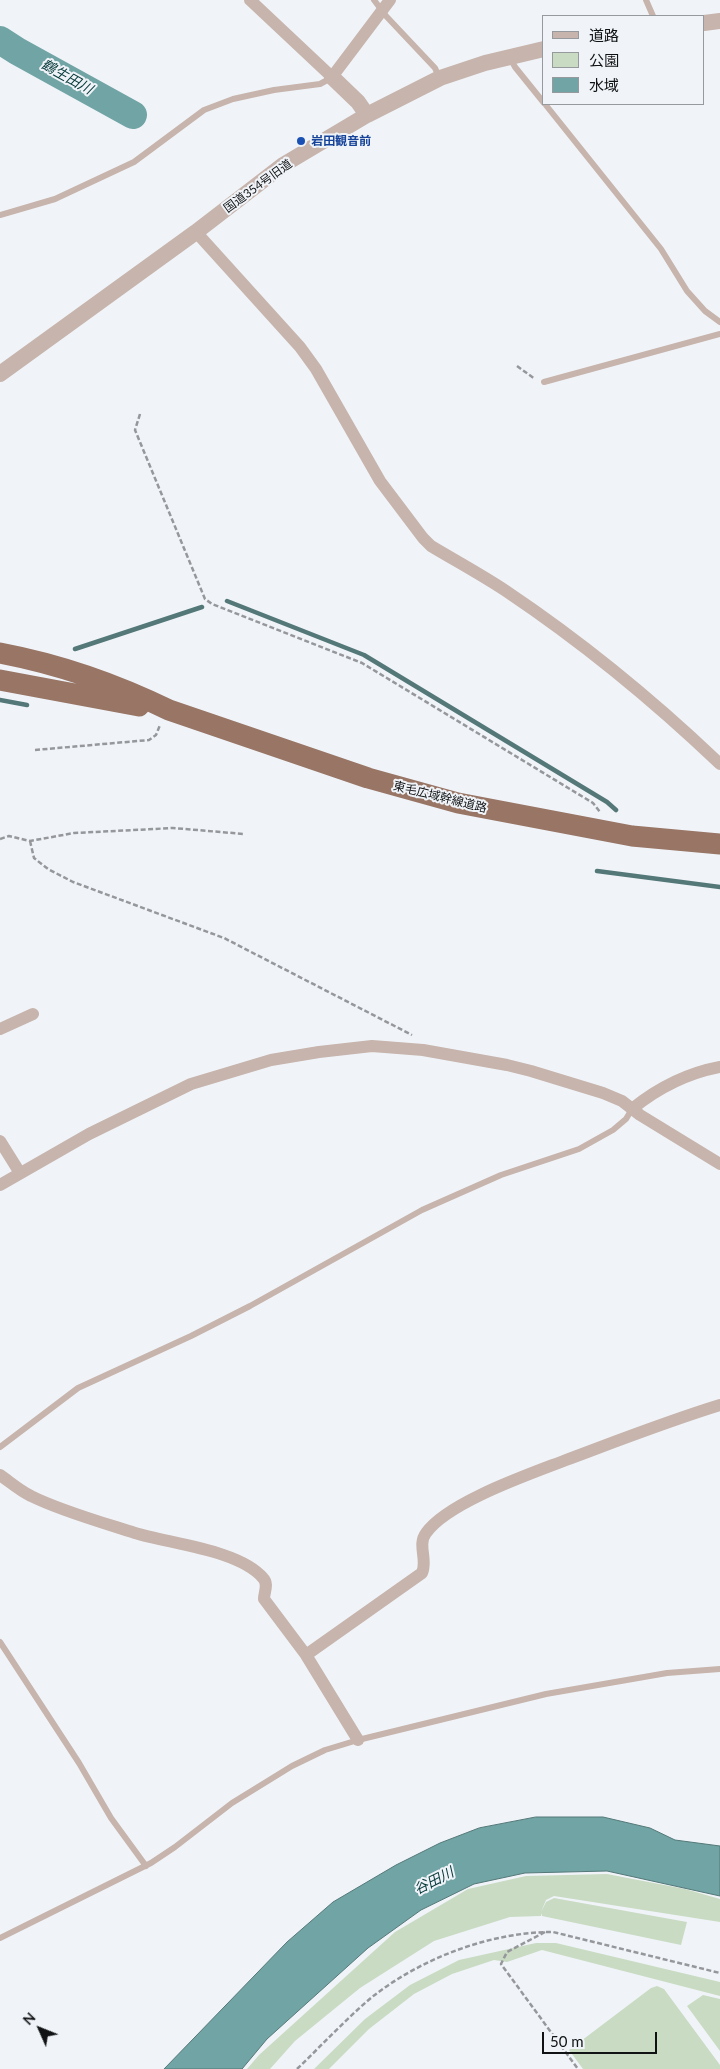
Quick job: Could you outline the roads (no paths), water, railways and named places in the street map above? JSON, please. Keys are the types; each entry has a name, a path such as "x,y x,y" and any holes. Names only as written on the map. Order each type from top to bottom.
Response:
{"highway":[{"name":"東毛広域幹線道路","path":"0,653 86,675 140,696 169,710 368,778 458,804 632,836 720,844"},
{"name":"東毛広域幹線道路","path":"0,680 143,707 169,710"}],"street":[{"path":"250,0 358,102 367,115"},
{"path":"332,78 382,3"},
{"path":"705,23 720,21"},
{"name":"国道354号旧道","path":"0,374 196,232 283,165 367,115 440,78 509,57 542,49"},
{"path":"196,232 300,347 316,369 380,481 427,542 506,591 604,664 672,718 720,764"},
{"path":"0,1029 33,1014"},
{"path":"0,1186 52,1153 191,1084 271,1060 372,1046 423,1050 531,1071 604,1093 622,1101 720,1164"},
{"path":"632,1109 650,1096 685,1076 720,1067"},
{"path":"0,1141 20,1173"},
{"path":"306,1655 422,1573 425,1562 422,1542 426,1534 439,1520 457,1508 522,1476 621,1438 720,1405"},
{"path":"0,1474 31,1496 57,1506 136,1534 202,1549 235,1559 248,1566 265,1580 267,1586 264,1599 306,1655 358,1740"}],"lane":[{"path":"646,0 653,15"},
{"path":"382,3 435,68 440,78"},
{"path":"509,57 542,101"},
{"path":"0,215 55,199 134,162 204,110 233,99 274,90 320,84 332,78"},
{"path":"546,105 661,249 687,291 705,310 720,322"},
{"path":"544,382 720,334"},
{"path":"0,1447 78,1388 191,1336 422,1210 501,1175 579,1149 613,1130 626,1119 632,1109"},
{"path":"0,1642 80,1764 112,1818 146,1866"},
{"path":"0,1938 146,1866 176,1847 232,1803 285,1770 325,1750 358,1740 573,1688 667,1673 720,1669"}],"water":[{"name":"谷田川","path":"536,1817 603,1817 650,1828 675,1840 720,1846 720,1896 607,1871 525,1873 474,1884 421,1910 368,1948 267,2039 242,2069 164,2069 287,1942 333,1902 396,1865 440,1843 479,1828"}],"waterway":[{"name":"鶴生田川","path":"0,40 133,115"},
{"path":"227,601 364,655 607,802 616,810"},
{"path":"75,649 202,607"},
{"path":"0,700 27,705"},
{"path":"597,871 720,887"}],"place":[{"name":"岩田観音前","path":"301,141"}]}
